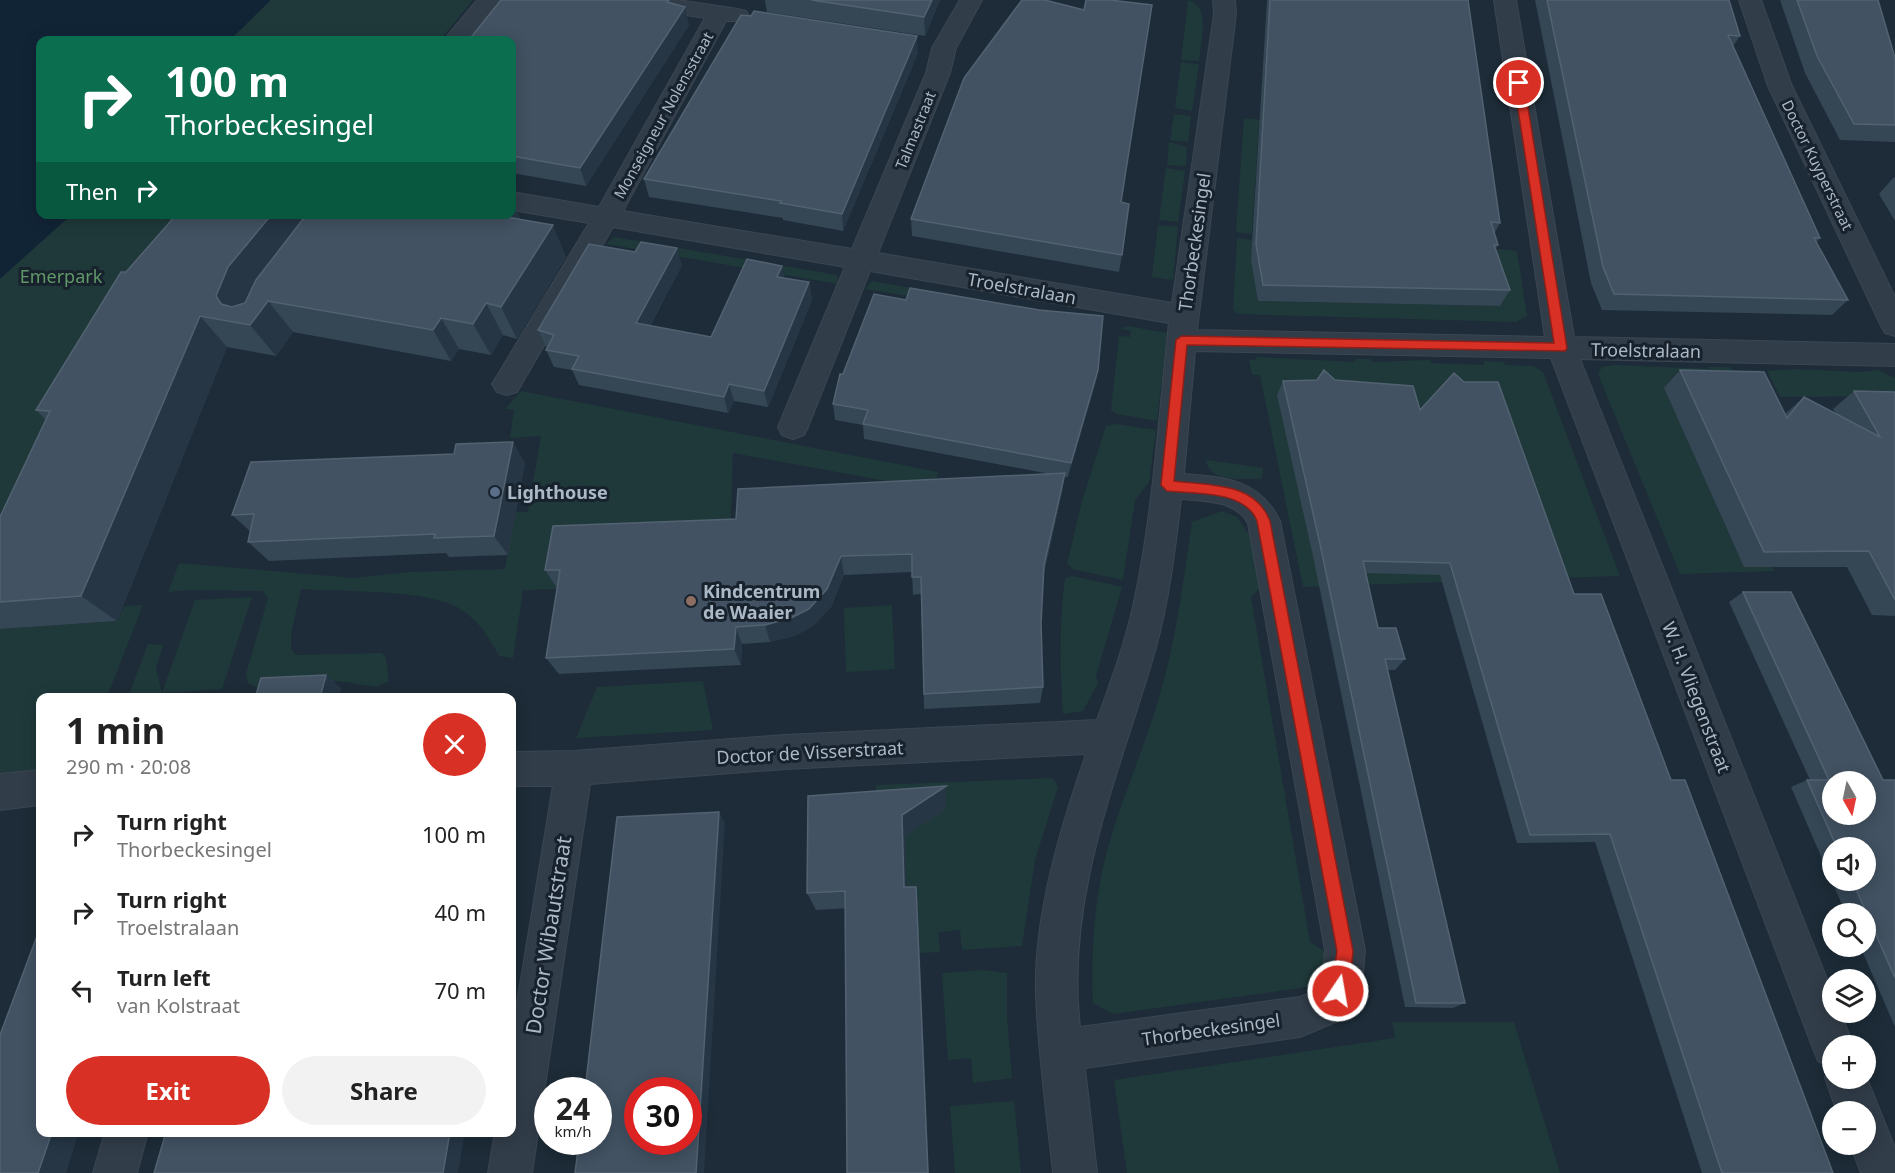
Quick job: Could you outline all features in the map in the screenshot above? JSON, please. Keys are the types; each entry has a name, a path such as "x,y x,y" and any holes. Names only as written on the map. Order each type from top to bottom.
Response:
{"street":[{"path":"458,36 489,0"},
{"path":"634,0 750,12"},
{"name":"Talmastraat","path":"861,261 938,74 933,46 971,0"},
{"name":"Thorbeckesingel","path":"1075,1173 1056,994 1059,940 1081,823 1138,651 1153,592 1167,485 1183,328 1225,14 1224,0"},
{"name":"W. H. Vliegenstraat","path":"1505,0 1561,348 1829,1035"},
{"name":"Doctor Kuyperstraat","path":"1750,0 1780,86 1895,326"},
{"name":"Monseigneur Nolensstraat","path":"606,217 705,8"},
{"name":"Troelstralaan","path":"516,202 861,261 1183,328 1561,348 1895,355"},
{"path":"507,384 606,217"},
{"path":"793,428 861,261"},
{"name":"Thorbeckesingel","path":"1062,1050 1300,1017 1331,1004 1343,974 1345,951 1264,521 1259,509 1240,495 1167,485"},
{"name":"Doctor de Visserstraat","path":"516,769 574,768 785,752 1108,736"},
{"name":"Doctor Wibautstraat","path":"516,1135 574,768"},
{"path":"0,792 36,788"},
{"path":"115,1173 126,1137"},
{"name":"Doctor Wibautstraat","path":"510,1173 516,1137"},
{"path":"1876,1155 1883,1173"}],"green space":[{"name":"Emerpark","path":"0,0 473,0 443,36 36,36 36,219 228,219 0,629"},
{"path":"1188,0 1200,10 1202,17 1199,61 1181,60"},
{"path":"1181,62 1199,64 1192,111 1175,108"},
{"path":"1174,114 1191,116 1188,142 1170,140"},
{"path":"1244,118 1367,133 1259,123 1252,234 1236,232"},
{"path":"1169,142 1187,147 1186,166 1167,165"},
{"path":"1166,168 1185,171 1178,222 1159,220"},
{"path":"1158,225 1178,227 1173,280 1152,277"},
{"path":"614,237 837,275 838,284 606,244"},
{"path":"1237,238 1291,245 1258,301 1499,306 1484,248 1517,251 1527,316 1516,322 1238,314 1233,310"},
{"path":"872,281 990,302 987,309 865,289"},
{"path":"1128,326 1167,333 1157,421 1117,414 1111,410 1119,336 1130,337 1131,331 1120,329"},
{"path":"1256,357 1355,362 1355,359 1371,359 1372,362 1430,360 1431,363 1484,365 1484,361 1504,362 1505,365 1533,366 1543,372 1620,576 1303,587 1260,375 1252,375 1249,360 1257,360"},
{"path":"1613,365 1710,369 1709,367 1730,367 1732,370 1761,370 1765,380 1664,388 1737,551 1764,551 1775,571 1680,574 1598,374 1602,367"},
{"path":"1794,369 1861,372 1878,370 1895,378 1895,396 1780,397 1767,371"},
{"path":"521,391 938,472 915,551 908,485 733,453 730,539 564,545 557,589 523,590 513,658 499,656 487,635 471,617 443,601 382,592 301,589 291,635 291,649 296,655 382,653 386,658 389,681 377,687 338,681 259,688 248,683 246,674 268,598 263,591 168,592 179,563 354,578 410,572 505,569 516,512 528,512 541,436 510,438 514,410 505,409"},
{"path":"1116,424 1156,430 1149,482 1135,500 1123,580 1073,569 1067,564 1082,501 1106,426"},
{"path":"1206,460 1263,468 1262,479 1220,476 1213,473"},
{"path":"1222,511 1237,517 1247,532 1252,531 1262,586 1251,597 1310,942 1328,954 1329,975 1315,969 1316,980 1310,986 1113,1014 1093,1003 1095,923 1104,864 1170,657 1192,522"},
{"path":"1072,576 1122,587 1096,676 1098,683 1083,711 1063,714 1062,612 1065,578"},
{"path":"252,597 222,689 162,693 195,600"},
{"path":"143,605 109,693 36,693 36,773 0,775 0,629 117,621 124,606"},
{"path":"892,605 895,669 846,672 844,608"},
{"path":"148,644 163,645 156,669 162,693 130,693"},
{"path":"703,681 713,730 576,738 597,687"},
{"path":"1053,778 1058,787 1035,860 1022,946 962,950 960,930 938,932 940,952 920,953 907,905 905,836 908,834 876,814 876,785"},
{"path":"984,970 1007,973 1007,1017 1012,1078 973,1083 971,1058 948,1060 942,973"},
{"path":"1392,1022 1514,1022 1560,1173 1127,1173 1114,1080 1395,1038"},
{"path":"1014,1101 1021,1173 955,1173 950,1106"}],"water":[{"path":"0,0 271,0 234,36 36,36 36,219 67,219 0,279"}],"building":[{"path":"501,0 669,0 667,2 685,7 580,168 516,157 516,36 472,36"},
{"path":"811,0 932,0 924,17"},
{"path":"1022,0 1045,0 1084,10 1086,0 1110,0 1152,5 1121,202 1129,204 1122,255 911,219 964,78"},
{"path":"1270,0 1468,0 1500,223 1491,222 1498,245 1494,245 1510,290 1263,285 1256,244"},
{"path":"1547,0 1729,0 1740,36 1728,35 1820,238 1814,238 1848,300 1614,294 1603,267"},
{"path":"1797,0 1878,0 1895,58 1895,125 1854,124 1817,56"},
{"path":"754,11 917,36 842,214 780,203 781,201 644,179 741,15 751,16"},
{"path":"173,219 268,219 228,267 216,296 221,304 232,307 245,303 256,280 303,219 516,219 553,225 501,307 486,303 473,324 441,318 433,330 268,301 250,325 200,316 81,596 0,602 0,517 50,411 36,410 121,272 126,272"},
{"path":"641,242 677,248 636,323 711,337 747,259 782,266 777,277 809,282 764,391 729,384 724,397 572,369 579,356 546,350 554,335 538,330 589,244 635,252"},
{"path":"910,288 1039,310 1103,316 1098,370 1071,463 863,424 868,410 833,404 840,374 843,374 874,294 906,300"},
{"path":"1324,370 1335,380 1413,386 1420,410 1454,373 1464,382 1498,382 1574,594 1601,594 1671,780 1685,780 1822,1144 1822,1155 1826,1155 1833,1173 1722,1173 1610,834 1530,835 1450,563 1363,561 1378,628 1396,628 1405,659 1385,659 1465,1003 1416,1003 1320,544 1283,381 1317,380"},
{"path":"1680,370 1764,372 1787,418 1804,397 1880,437 1854,391 1895,392 1895,600 1869,551 1764,552"},
{"path":"513,442 494,536 434,538 435,534 248,542 254,514 232,515 251,462 454,454 456,444"},
{"path":"1065,473 1044,565 1041,623 1043,687 924,694 921,577 912,577 912,554 841,556 827,589 809,609 791,618 765,625 736,627 734,649 546,658 560,570 545,570 553,526 736,519 738,489"},
{"path":"1743,592 1791,592 1883,780 1895,780 1895,978 1876,935 1876,903 1862,903 1857,891 1876,891 1876,837 1832,837 1827,825 1876,825 1876,771 1825,771"},
{"path":"326,675 321,693 256,693 261,678"},
{"path":"1807,780 1822,780 1822,814"},
{"path":"946,786 902,815 904,887 916,887 928,1173 847,1173 845,891 807,893 808,796"},
{"path":"719,812 702,1079 702,1077 624,1077 624,1155 697,1155 696,1173 575,1173 577,1155 612,1155 612,1077 587,1077 617,817"},
{"path":"36,939 36,1137 50,1137 38,1173 0,1173 0,1035"},
{"path":"165,1137 449,1137 443,1173 154,1173"}],"place":[{"name":"Lighthouse","path":"495,492"},
{"name":"Kindcentrum de Waaier","path":"691,601"}],"route":[{"path":"1338,991 1343,974 1345,951 1264,521 1259,509 1250,500 1240,495 1167,485 1182,340 1561,348 1519,83"}]}
